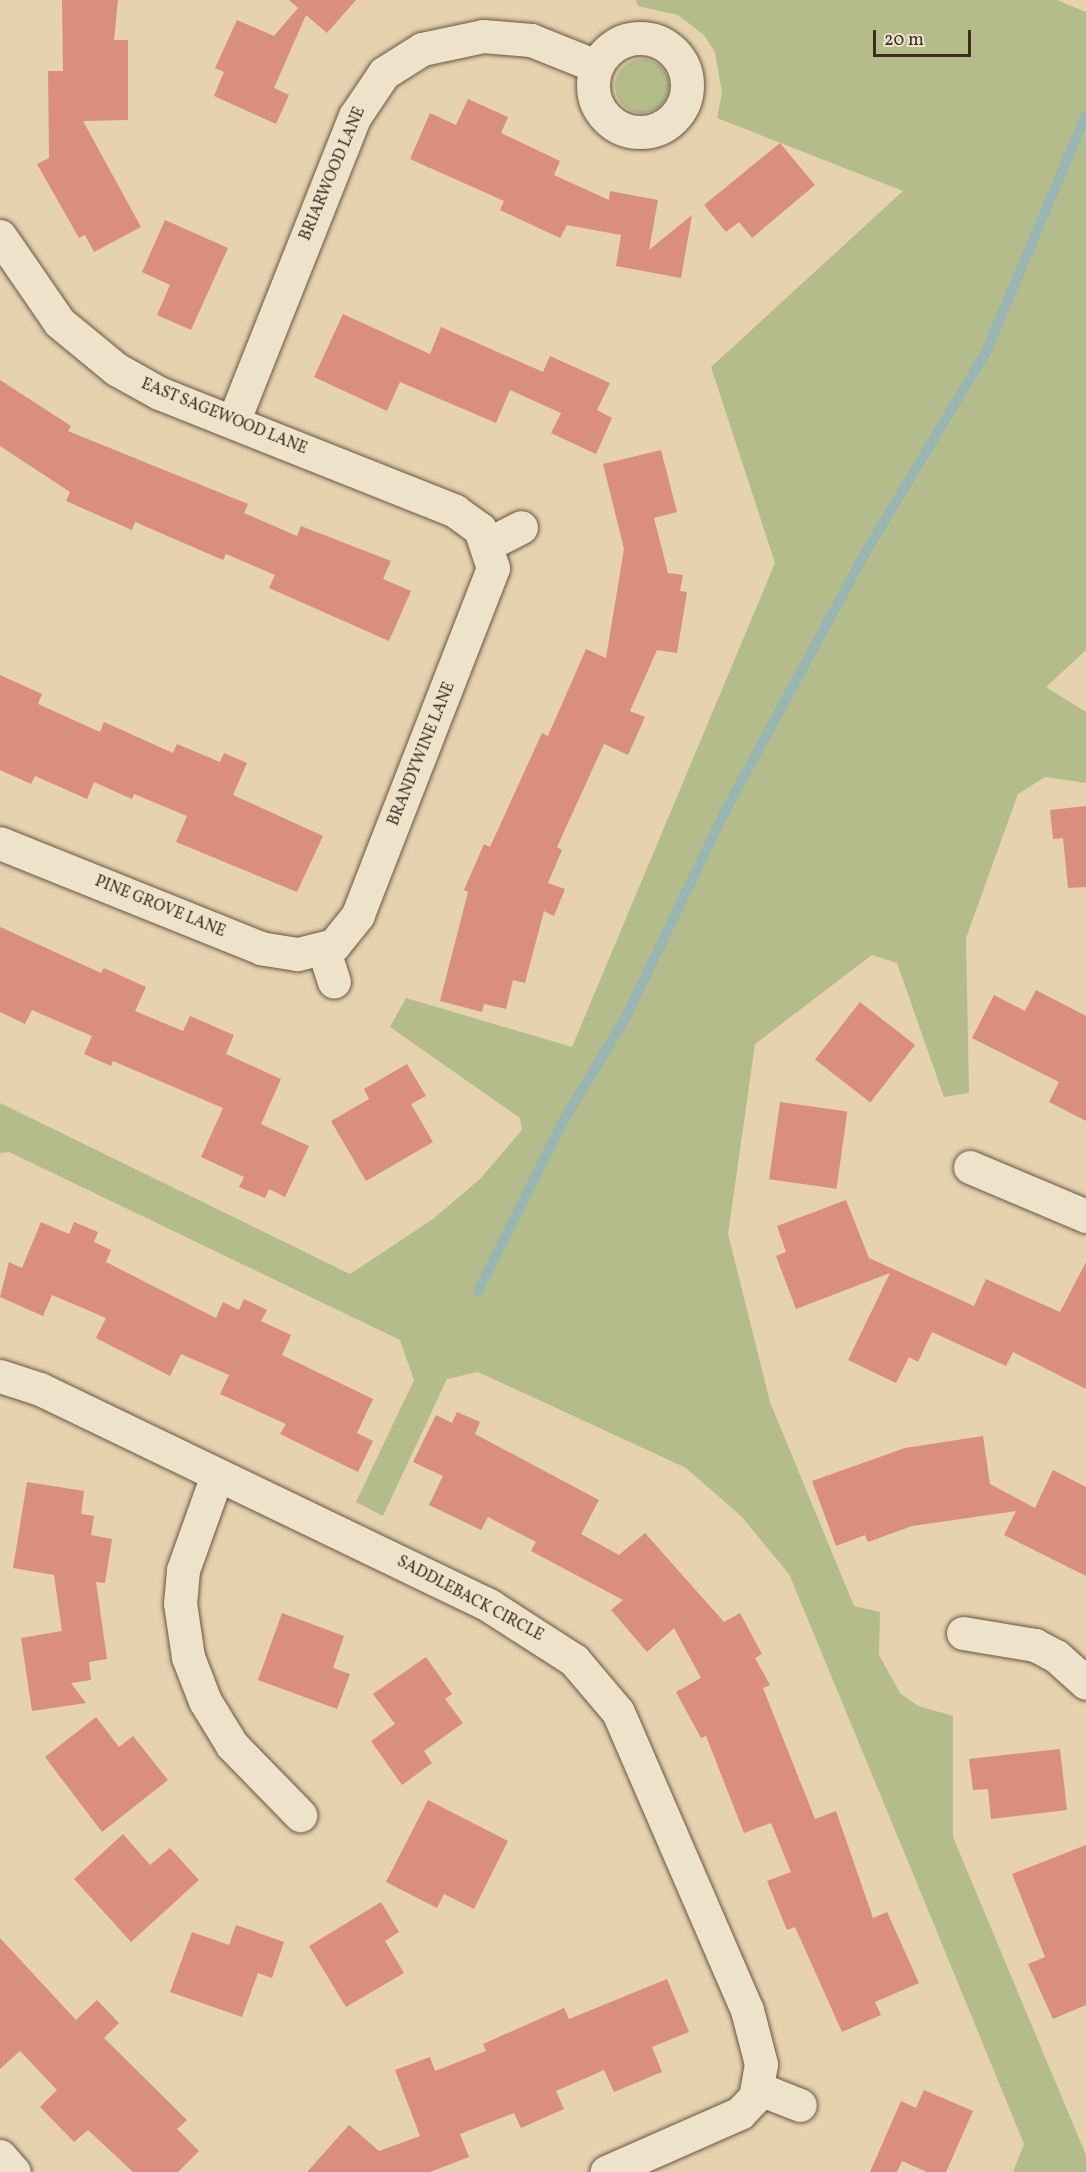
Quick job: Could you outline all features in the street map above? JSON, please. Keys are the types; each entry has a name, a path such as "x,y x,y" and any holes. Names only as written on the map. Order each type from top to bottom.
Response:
{"street":[{"name":"BRIARWOOD LANE","path":"233,422 355,116 384,73 422,49 483,36 531,40 596,66"},
{"name":"EAST SAGEWOOD LANE","path":"0,236 59,322 95,354 144,386 455,511 480,529 488,544"},
{"path":"488,544 521,528"},
{"name":"BRANDYWINE LANE","path":"324,951 341,939 358,915 488,591 493,568 488,544"},
{"name":"PINE GROVE LANE","path":"0,843 261,948 297,954 324,951"},
{"path":"324,951 334,981"},
{"path":"970,1167 1086,1216"},
{"name":"SADDLEBACK CIRCLE","path":"0,1376 40,1389 490,1606 557,1647 587,1673 630,1733 747,2010 761,2050 758,2088"},
{"path":"217,1475 183,1570 180,1603 188,1657 205,1701 232,1745 300,1815"},
{"path":"963,1633 1035,1645 1065,1662 1086,1683"},
{"path":"606,2172 727,2121 750,2104 758,2088 800,2104"},
{"path":"0,2156 14,2172"}],"green space":[{"path":"636,0 1057,0 1086,12 1086,650 1046,687 1086,712 1086,783 1045,777 1018,794 966,938 969,1093 944,1097 897,963 872,955 755,1044 728,1234 770,1402 854,1606 880,1612 879,1655 900,1693 918,1706 953,1716 953,1837 1086,2155 1086,2172 1013,2172 1024,2144 789,1574 741,1516 686,1468 478,1372 447,1379 383,1516 356,1502 414,1380 400,1340 9,1152 0,1153 0,1103 350,1274 433,1219 480,1179 522,1130 520,1118 390,1027 406,998 572,1047 775,563 711,367 903,191 717,118 722,93 715,52 704,35 678,15 638,6"},
{"path":"637,59 647,59 657,63 665,71 669,86 665,101 657,109 647,113 637,113 627,109 619,101 615,91 615,81 619,71 627,63"}],"building":[{"path":"62,0 118,0 114,40 128,40 128,120 83,121 141,227 94,252 85,235 79,238 37,164 49,158 48,71 63,71"},
{"path":"289,0 356,0 327,33 306,15 274,88 289,95 276,124 214,96 224,72 215,68 237,20 274,36 298,8"},
{"path":"468,99 508,117 501,133 560,161 554,175 609,200 610,191 658,200 649,250 692,215 681,278 616,266 621,235 567,225 560,238 500,210 504,201 410,159 430,113 456,125"},
{"path":"780,143 815,185 752,238 739,222 726,232 704,205"},
{"path":"165,220 228,248 191,330 157,315 170,285 142,272"},
{"path":"343,314 430,354 441,327 543,372 550,356 610,383 597,410 612,418 596,454 551,433 561,413 510,390 496,423 400,382 387,411 314,377"},
{"path":"0,380 71,426 68,431 248,504 244,513 297,536 301,526 391,561 383,579 411,591 389,641 269,588 275,575 226,554 223,560 135,522 132,530 66,501 70,492 0,446"},
{"path":"661,450 677,512 654,518 668,573 683,575 680,591 687,592 677,653 657,650 630,711 645,717 628,755 604,744 557,847 562,850 548,883 565,889 554,916 544,911 525,983 513,980 506,1009 484,1004 482,1012 440,1001 468,892 464,890 484,844 490,847 542,733 548,736 586,649 606,658 624,549 603,464"},
{"path":"0,675 42,694 38,704 100,732 104,722 173,753 177,744 220,762 224,753 247,763 233,795 323,836 297,892 176,842 187,816 134,794 132,799 94,782 87,799 35,776 31,784 0,770"},
{"path":"1086,806 1086,887 1068,888 1063,838 1053,839 1050,810"},
{"path":"0,927 101,973 104,968 146,987 135,1011 183,1031 190,1016 234,1035 226,1054 281,1079 261,1124 309,1146 285,1197 269,1189 265,1198 239,1187 244,1177 201,1157 223,1108 113,1061 111,1066 84,1054 92,1036 32,1010 25,1024 0,1012"},
{"path":"1036,990 1086,1016 1086,1121 1049,1102 1059,1082 972,1038 994,995 1025,1011"},
{"path":"860,1002 915,1045 870,1103 815,1060"},
{"path":"407,1064 426,1096 411,1104 433,1142 366,1181 331,1121 369,1099 364,1089"},
{"path":"780,1102 847,1111 836,1189 769,1179"},
{"path":"846,1200 869,1258 974,1306 986,1279 1060,1312 1086,1262 1086,1389 1013,1352 1006,1366 932,1332 918,1362 909,1357 896,1383 848,1360 890,1273 796,1309 776,1256 786,1252 777,1226"},
{"path":"41,1222 69,1234 74,1222 98,1232 94,1242 111,1250 106,1262 216,1318 223,1302 239,1310 244,1299 267,1310 261,1321 291,1335 282,1355 373,1399 357,1433 373,1441 358,1472 280,1434 286,1424 220,1394 229,1375 181,1354 170,1376 96,1338 106,1318 52,1295 43,1316 0,1297 9,1262 22,1268"},
{"path":"457,1412 480,1422 475,1434 599,1500 581,1534 619,1555 645,1533 724,1622 740,1613 762,1654 755,1658 770,1685 763,1688 815,1819 836,1811 873,1918 887,1912 919,1983 875,2002 881,2015 842,2032 795,1927 787,1930 767,1881 791,1872 771,1823 744,1833 706,1736 701,1738 676,1692 701,1678 674,1628 647,1652 611,1610 623,1600 531,1551 536,1542 488,1517 481,1530 429,1505 443,1476 413,1462 436,1415 452,1423"},
{"path":"983,1436 990,1484 1035,1508 1053,1470 1086,1487 1086,1576 1004,1535 1016,1511 912,1526 868,1542 865,1535 836,1546 812,1481 905,1448"},
{"path":"27,1482 84,1491 81,1514 94,1516 91,1535 112,1539 105,1583 96,1582 107,1659 89,1662 91,1680 71,1683 86,1703 32,1711 21,1638 62,1631 54,1575 13,1568"},
{"path":"282,1613 344,1636 333,1668 350,1674 337,1709 258,1680"},
{"path":"426,1657 452,1694 445,1699 463,1723 424,1751 432,1763 402,1785 371,1741 395,1724 373,1694"},
{"path":"96,1717 119,1747 133,1736 168,1780 102,1832 45,1757"},
{"path":"1060,1749 1067,1810 991,1819 988,1789 973,1790 969,1759"},
{"path":"428,1800 508,1841 474,1909 444,1894 437,1908 386,1882"},
{"path":"123,1834 150,1865 170,1848 199,1880 131,1942 74,1879"},
{"path":"1086,1845 1086,2005 1053,2019 1028,1964 1045,1957 1012,1874"},
{"path":"381,1902 399,1932 385,1941 404,1973 346,2007 309,1946"},
{"path":"236,1925 284,1942 272,1978 258,1973 242,2017 170,1992 192,1932 229,1945"},
{"path":"0,1938 76,2020 97,2000 119,2023 104,2038 187,2120 177,2129 199,2151 178,2172 133,2172 88,2130 74,2142 40,2107 57,2090 20,2051 0,2069"},
{"path":"667,1979 689,2032 652,2047 662,2072 614,2092 604,2070 556,2091 564,2109 521,2128 514,2113 460,2134 469,2157 430,2172 307,2172 349,2125 379,2151 420,2136 395,2070 430,2057 435,2071 486,2051 483,2044 564,2008 569,2019"},
{"path":"924,2090 973,2111 946,2172 927,2172 902,2161 897,2172 870,2172 901,2101 916,2108"}],"waterway":[{"path":"478,1291 562,1123 625,1019 723,815 864,555 985,354 1086,115"}]}
